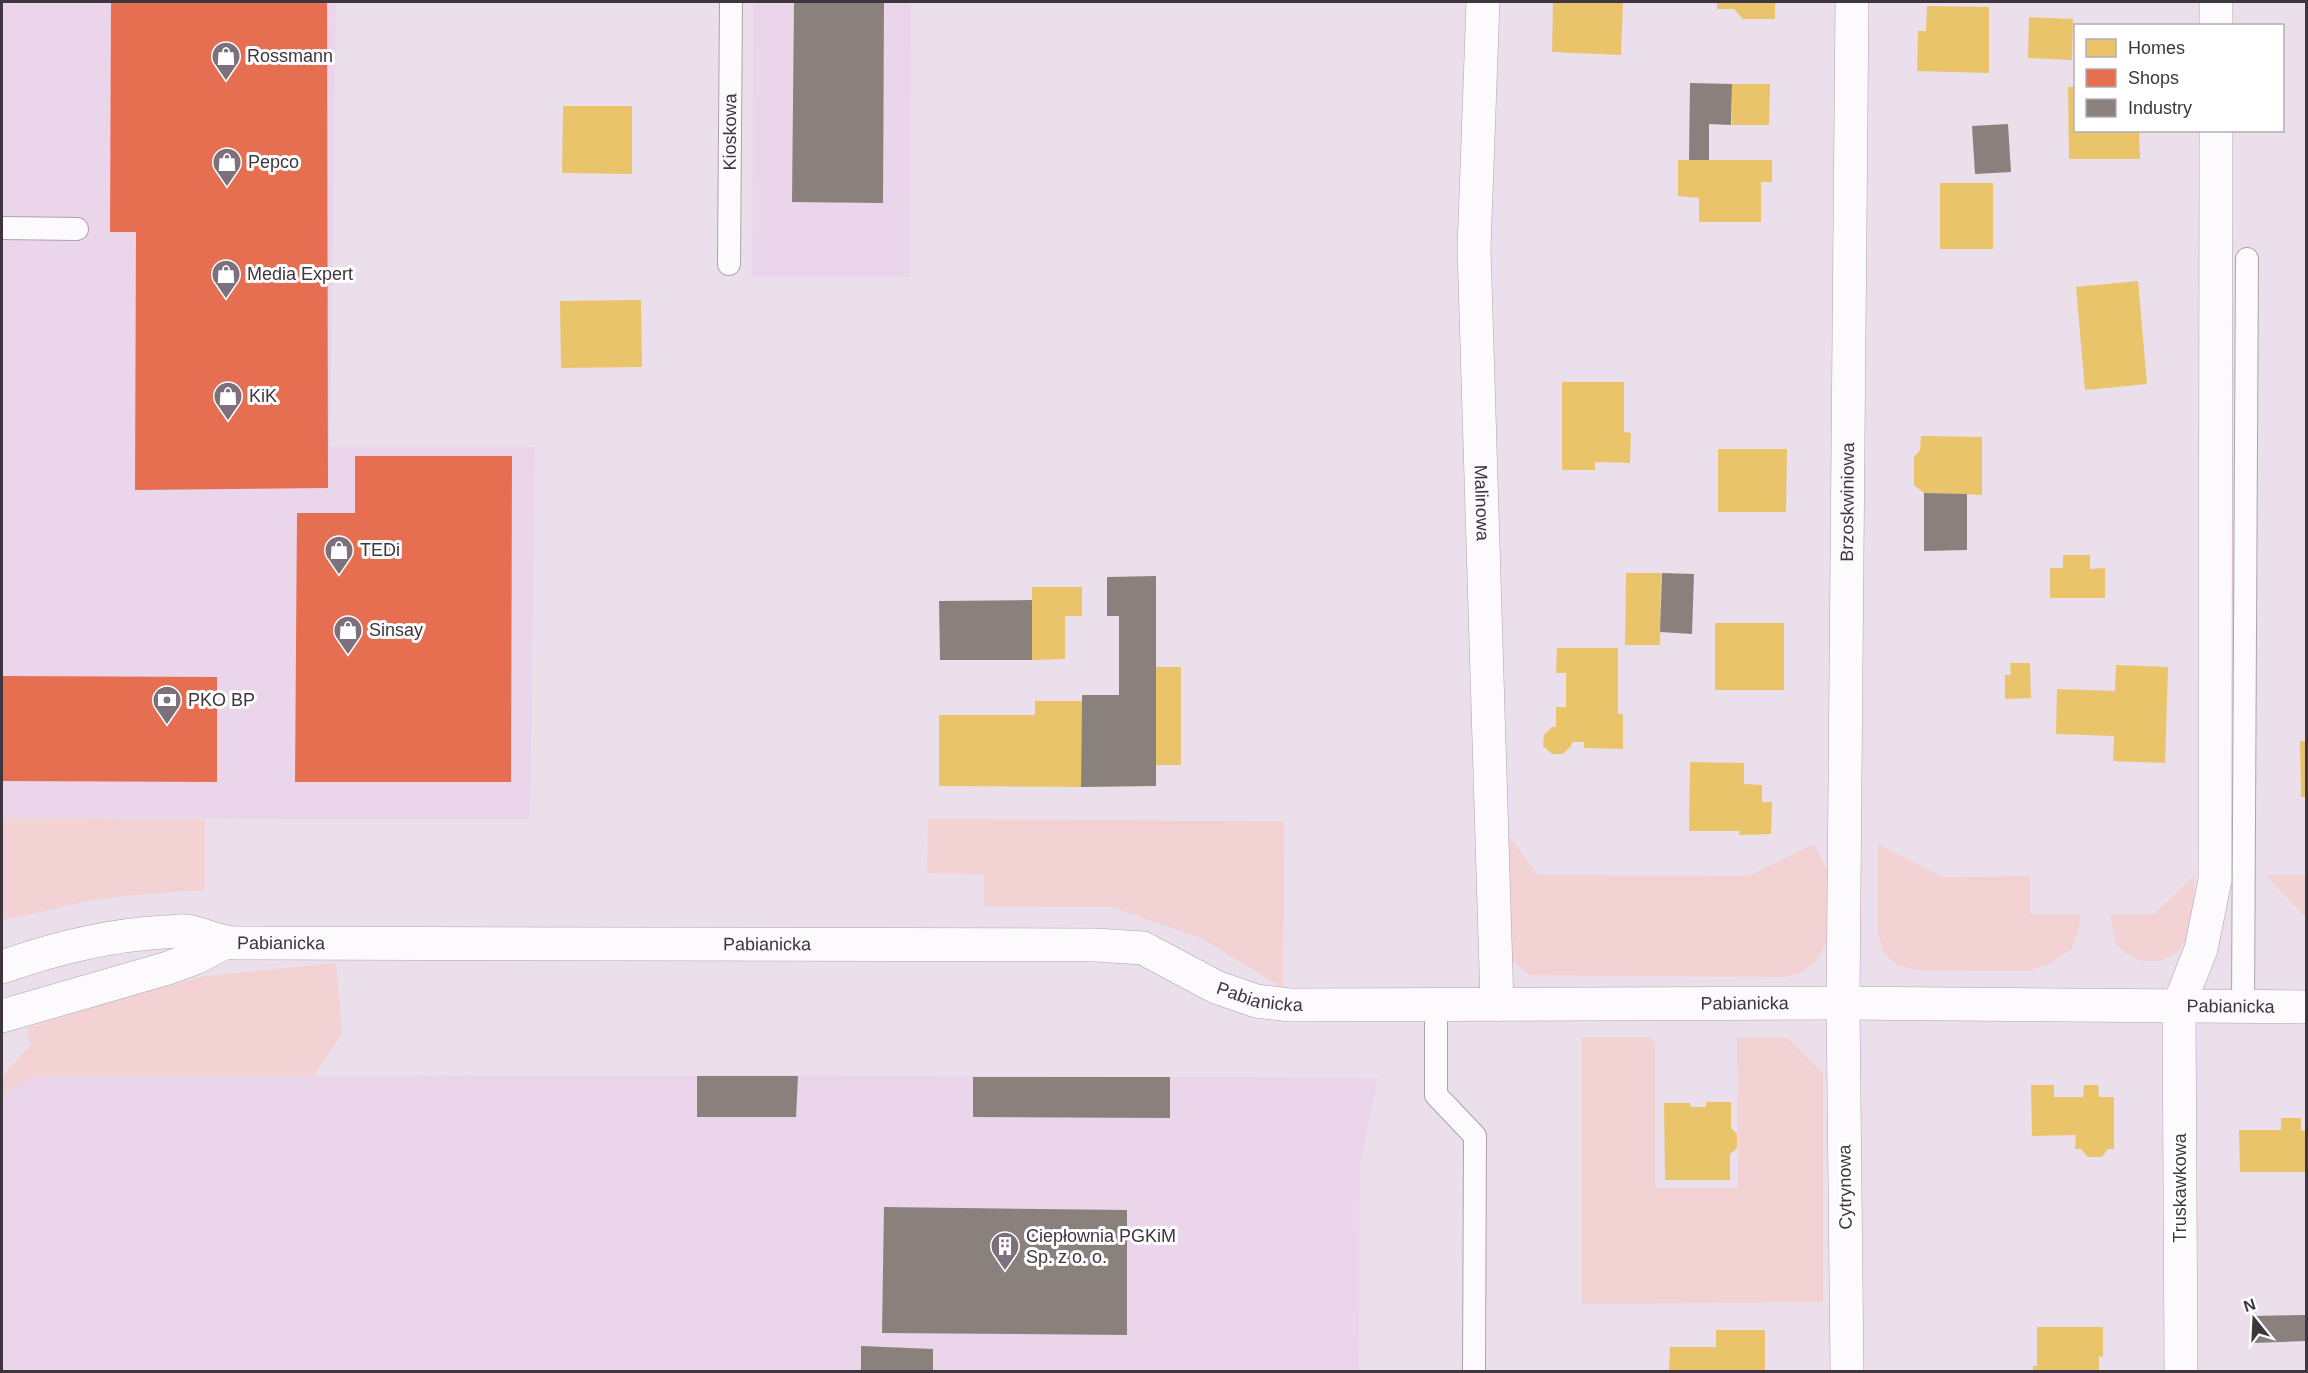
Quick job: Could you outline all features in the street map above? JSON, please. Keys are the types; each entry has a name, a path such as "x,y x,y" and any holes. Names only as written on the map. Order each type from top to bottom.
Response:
{"street":[{"name":"Malinowa","path":"1483,2 1474,248 1497,1004"},
{"name":"Brzoskwiniowa","path":"1843,1003 1852,2"},
{"path":"2216,2 2216,24"},
{"path":"2179,1005 2201,949 2215,880 2216,132"},
{"name":"Pabianicka","path":"2,967 89,943 147,933 187,931 224,943 1096,945 1143,948 1216,987 1256,1001 1290,1005 1843,1003 2307,1007"},
{"name":"Pabianicka","path":"2,1016 168,968 195,958 224,943"},
{"name":"Cytrynowa","path":"1843,1003 1847,1371"},
{"name":"Truskawkowa","path":"2179,1005 2181,1371"}],"lane":[{"name":"Kioskowa","path":"729,264 731,2"},
{"path":"2,228 77,229"},
{"path":"2243,1006 2247,260"},
{"path":"1436,1005 1436,1095 1475,1136 1474,1371"}],"shaded area":[{"path":"2,2 336,2 330,447 535,447 530,819 2,818"},
{"path":"753,2 911,2 910,277 752,277"},
{"path":"2,818 205,819 205,890 99,899 2,920"},
{"path":"928,819 1284,821 1283,988 1201,938 1112,907 984,906 984,874 927,873"},
{"path":"1509,836 1538,875 1749,876 1814,844 1830,877 1830,935 1817,960 1801,973 1784,977 1529,975 1512,960"},
{"path":"1878,844 1943,877 2030,876 2030,914 2081,914 2072,949 2051,963 2029,971 1917,970 1897,965 1884,953 1878,933"},
{"path":"2266,875 2306,875 2306,917 2305,917"},
{"path":"2194,876 2193,929 2177,953 2159,961 2141,961 2125,953 2116,944 2110,914 2154,914"},
{"path":"336,963 342,1034 313,1076 36,1076 2,1094 2,1077 31,1044 26,1028 122,998 205,976"},
{"path":"1582,1037 1651,1037 1655,1043 1655,1188 1738,1188 1737,1038 1788,1038 1823,1073 1823,1302 1582,1304"},
{"name":"Ciepłownia PGKiM Sp. z o. o.","path":"827,1075 1378,1078 1360,1166 1359,1371 2,1372 2,1094 36,1076"}],"building: Homes":[{"path":"1553,2 1623,2 1621,55 1552,52"},
{"path":"1717,2 1775,2 1775,19 1743,19 1734,9 1717,9"},
{"path":"1927,6 1989,7 1989,73 1917,71 1918,31 1926,31"},
{"path":"2029,17 2073,19 2072,60 2028,58"},
{"path":"1732,84 1770,84 1769,125 1732,125"},
{"path":"2068,87 2074,87 2074,132 2139,132 2140,159 2069,159"},
{"path":"563,106 632,106 632,174 562,173"},
{"path":"1678,160 1772,160 1772,182 1761,182 1761,222 1699,222 1699,198 1678,196"},
{"path":"1940,183 1993,183 1993,249 1940,249"},
{"path":"2138,281 2147,384 2085,390 2076,287"},
{"path":"641,300 642,367 561,368 560,301"},
{"path":"1562,382 1624,382 1624,432 1631,433 1630,463 1595,462 1595,470 1562,470"},
{"path":"1921,436 1982,437 1982,495 1924,493 1914,485 1914,457 1920,450"},
{"path":"1718,449 1787,449 1786,512 1718,512"},
{"path":"2063,555 2090,555 2090,569 2105,568 2105,598 2050,598 2050,568 2063,568"},
{"path":"1626,573 1661,573 1660,645 1625,645"},
{"path":"1032,587 1082,587 1082,616 1065,616 1065,659 1032,660"},
{"path":"1715,623 1784,623 1784,690 1715,690"},
{"path":"1557,648 1618,648 1618,714 1623,714 1623,749 1584,748 1584,742 1572,742 1563,754 1552,754 1543,746 1544,735 1552,727 1556,727 1556,707 1566,707 1566,673 1556,673"},
{"path":"2010,663 2030,663 2031,698 2005,699 2005,675 2011,675"},
{"path":"2116,665 2168,667 2165,763 2113,761 2114,736 2056,734 2057,689 2115,691"},
{"path":"1156,667 1181,667 1181,765 1156,765"},
{"path":"1035,701 1082,701 1081,787 939,786 939,715 1035,715"},
{"path":"2300,741 2306,741 2306,797 2301,797"},
{"path":"1690,762 1744,763 1744,784 1762,785 1762,802 1772,802 1771,834 1739,835 1740,831 1689,831"},
{"path":"2031,1085 2054,1085 2054,1097 2083,1097 2084,1085 2098,1085 2099,1097 2114,1097 2114,1149 2108,1149 2102,1157 2088,1157 2081,1149 2075,1149 2076,1135 2032,1136"},
{"path":"1706,1102 1731,1102 1731,1128 1737,1134 1737,1148 1730,1154 1730,1180 1665,1180 1664,1103 1690,1103 1691,1107 1706,1107"},
{"path":"2281,1118 2301,1118 2301,1131 2306,1130 2306,1172 2240,1172 2239,1130 2281,1130"},
{"path":"2037,1327 2103,1327 2103,1357 2099,1356 2099,1372 2033,1372 2033,1366 2037,1366"},
{"path":"1716,1330 1765,1330 1765,1372 1669,1372 1670,1347 1716,1347"}],"building: Shops":[{"path":"111,2 327,2 328,488 135,490 136,232 110,232"},
{"path":"355,456 512,456 511,782 295,782 297,513 355,513"},
{"path":"2,676 217,677 217,782 2,781"}],"building: Industry":[{"path":"794,2 884,2 883,203 792,202"},
{"path":"1690,83 1732,84 1731,125 1709,124 1709,160 1689,160"},
{"path":"2008,124 2011,172 1975,174 1972,126"},
{"path":"1924,493 1967,494 1967,550 1924,551"},
{"path":"1662,573 1694,574 1692,634 1660,632"},
{"path":"1156,576 1156,786 1081,787 1082,695 1119,695 1119,616 1107,616 1107,577"},
{"path":"1032,600 1032,660 940,660 939,601"},
{"path":"697,1076 798,1076 796,1117 697,1117"},
{"path":"973,1077 1170,1077 1170,1118 973,1117"},
{"name":"Ciepłownia PGKiM Sp. z o. o.","path":"884,1207 1127,1210 1127,1335 882,1333"},
{"path":"2306,1315 2306,1341 2253,1343 2252,1316"},
{"path":"861,1346 933,1349 933,1372 861,1372"}],"place":[{"name":"Rossmann","path":"226,82"},
{"name":"Pepco","path":"227,188"},
{"name":"Media Expert","path":"226,300"},
{"name":"KiK","path":"228,422"},
{"name":"TEDi","path":"339,576"},
{"name":"Sinsay","path":"348,656"},
{"name":"PKO BP","path":"167,726"},
{"name":"Ciepłownia PGKiM Sp. z o. o.","path":"1005,1272"}]}
